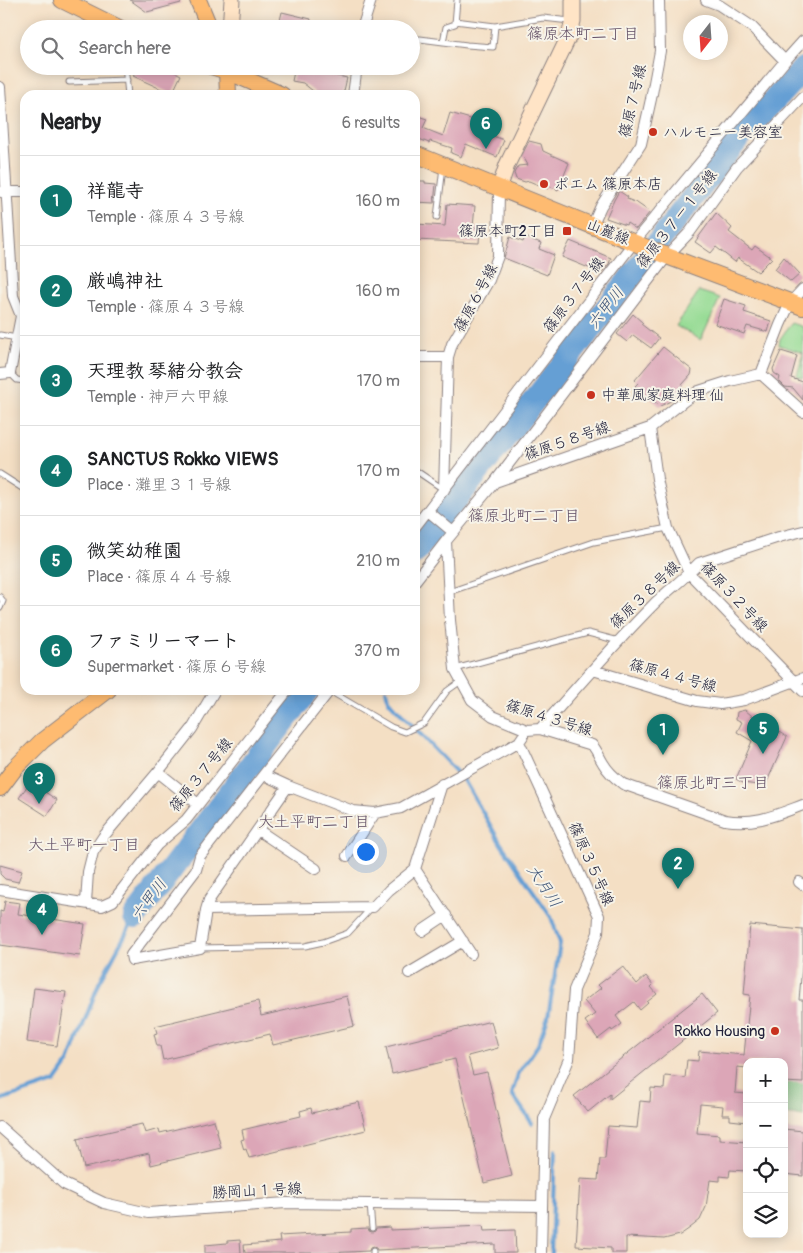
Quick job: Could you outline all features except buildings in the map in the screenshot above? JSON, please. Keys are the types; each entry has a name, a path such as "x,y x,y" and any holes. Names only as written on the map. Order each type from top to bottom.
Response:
{"main road":[{"path":"62,0 103,20"},
{"path":"198,0 206,20"},
{"path":"224,75 227,90"},
{"path":"238,75 271,90"},
{"name":"山麓線","path":"420,156 667,256 797,305"},
{"path":"0,788 15,768 42,741 102,695"}],"street":[{"path":"231,20 232,0"},
{"path":"365,20 371,0"},
{"name":"篠原６号線","path":"444,490 448,357 452,344 489,280 498,256 499,189 507,165 569,36 573,21 573,0"},
{"name":"篠原７号線","path":"592,226 601,206 641,144 660,51 659,0"},
{"path":"706,0 719,5 750,26 785,61"},
{"name":"篠原３７号線","path":"420,521 634,242 803,42"},
{"path":"354,90 356,75"},
{"path":"0,87 3,192 13,296 20,310"},
{"name":"篠原３７－１号線","path":"453,532 494,483 667,256 690,232 737,167 803,97"},
{"path":"3,192 20,192"},
{"path":"761,374 780,325 797,305 803,289"},
{"path":"5,374 20,325"},
{"path":"420,357 448,357"},
{"path":"761,374 803,412"},
{"path":"650,428 698,391 761,374"},
{"name":"篠原５８号線","path":"494,483 650,428"},
{"name":"篠原３２号線","path":"650,428 657,479 668,528 690,573 798,680 803,691"},
{"path":"420,575 453,532 428,511"},
{"name":"篠原３８号線","path":"540,729 657,601 699,564 779,537 803,531"},
{"name":"篠原４３号線","path":"446,541 455,669 472,700 486,711 527,730 540,729 592,745 614,778 624,784 725,820 739,822 754,821 803,805"},
{"name":"篠原４４号線","path":"593,670 697,701 720,704 744,700 798,680"},
{"path":"86,904 88,872 92,852 192,729 212,695"},
{"name":"篠原３７号線","path":"0,890 102,906 113,901 157,845 186,820 284,695"},
{"path":"288,786 209,900 200,948 132,960 131,954 196,870 200,856 326,695"},
{"path":"264,775 352,811 375,813 401,808 519,742 527,730"},
{"name":"篠原３５号線","path":"519,742 599,916 598,933 574,990 569,1059 544,1119 541,1253"},
{"path":"158,772 198,804"},
{"path":"206,910 372,907 415,869 442,784"},
{"path":"346,856 375,813"},
{"path":"258,830 316,869"},
{"path":"415,869 471,954"},
{"path":"422,930 446,915"},
{"path":"409,973 463,941"},
{"name":"勝岡山１号線","path":"0,1127 64,1184 104,1203 148,1213 286,1203 542,1206"}],"lane":[{"path":"443,42 446,27 455,24 458,0"},
{"path":"455,21 495,26 544,18 573,21"},
{"path":"420,39 493,47 495,26"},
{"path":"126,75 128,90"},
{"path":"69,82 127,80"},
{"path":"437,216 443,166"},
{"path":"0,335 16,338"},
{"path":"5,374 20,380"},
{"path":"420,473 444,490"},
{"path":"0,474 20,487"},
{"path":"449,592 594,542 668,528"},
{"path":"0,597 2,601 0,608"},
{"path":"455,669 588,633 619,642"},
{"path":"338,695 391,727 405,732 422,724 447,691 461,680"},
{"path":"200,948 304,946 323,942 348,933 372,907"},
{"path":"370,1204 372,1228"}],"green space":[{"path":"699,291 720,298 701,340 676,326"},
{"path":"791,323 803,327 803,353 779,345 780,339"},
{"path":"803,353 803,378 797,376"},
{"path":"803,1079 803,1117 788,1115 788,1083"}],"waterway":[{"name":"六甲川","path":"420,546 738,139 803,69"},
{"name":"六甲川","path":"135,917 304,695"},
{"name":"大月川","path":"387,695 388,700 464,780 501,844 551,917 560,943 548,1017 538,1045 518,1074 512,1094 532,1123"},
{"name":"六甲川","path":"0,1100 55,1082 69,1062 99,983 135,917"},
{"name":"大月川","path":"551,1253 555,1150"}],"place":[{"name":"ハルモニー美容室","path":"653,132"},
{"name":"ファミリーマート","path":"486,149"},
{"name":"ポエム 篠原本店","path":"544,184"},
{"name":"篠原本町2丁目","path":"567,231"},
{"name":"中華風家庭料理 仙","path":"591,395"},
{"name":"微笑幼稚園","path":"763,754"},
{"name":"祥龍寺","path":"663,755"},
{"name":"天理教 琴緒分教会","path":"39,804"},
{"name":"厳嶋神社","path":"678,889"},
{"name":"SANCTUS Rokko VIEWS","path":"42,935"},
{"name":"Rokko Housing","path":"775,1031"}],"district":[{"name":"篠原本町二丁目","path":"583,34"},
{"name":"篠原北町二丁目","path":"524,516"},
{"name":"篠原北町三丁目","path":"713,783"},
{"name":"大土平町二丁目","path":"314,822"},
{"name":"大土平町一丁目","path":"84,845"}]}
